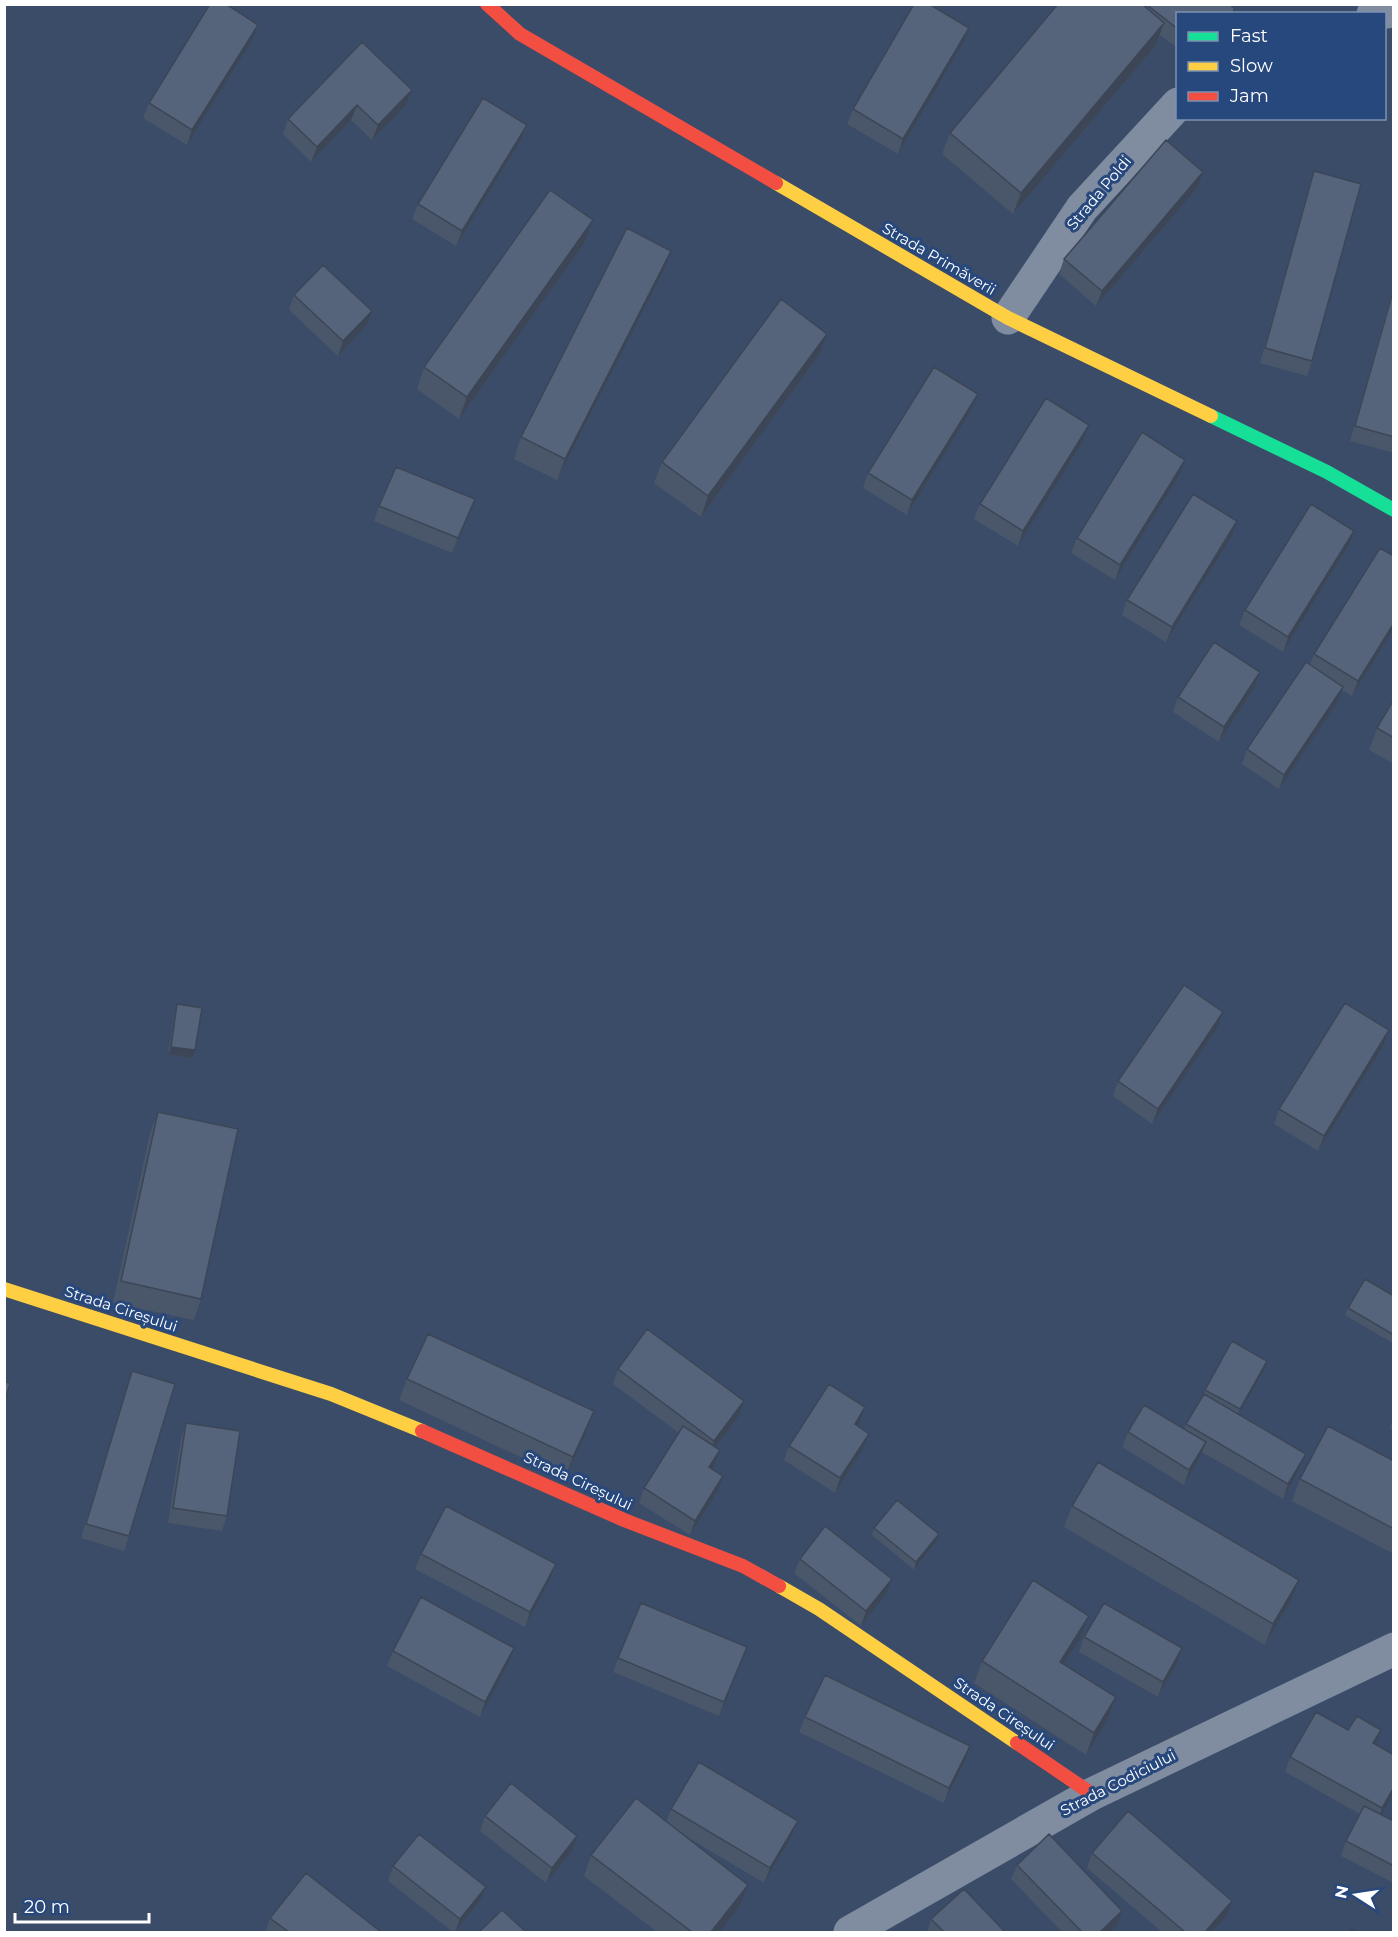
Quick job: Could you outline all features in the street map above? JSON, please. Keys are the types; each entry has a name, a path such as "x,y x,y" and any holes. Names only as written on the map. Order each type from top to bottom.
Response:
{"street":[{"name":"Strada Primăverii","path":"487,4 520,34 1008,318 1327,472 1394,510"},
{"name":"Strada Poldi","path":"1008,318 1082,208 1176,106"},
{"name":"Strada Cireșului","path":"4,1289 331,1394 484,1456 624,1520 743,1566 819,1609 1092,1794"},
{"name":"Strada Codiciului","path":"849,1932 1092,1794 1394,1649"}],"building":[{"path":"210,4 226,4 258,25 192,130 149,103"},
{"path":"914,4 929,4 969,28 903,139 853,109"},
{"path":"1058,4 1142,4 1164,23 1021,193 950,133"},
{"path":"1146,4 1229,4 1235,9 1233,12 1176,12 1176,27"},
{"path":"362,42 412,90 378,125 357,105 317,147 288,119"},
{"path":"483,98 527,125 462,231 418,204"},
{"path":"1166,140 1203,172 1102,291 1064,259"},
{"path":"1314,171 1361,184 1312,361 1265,348"},
{"path":"550,190 593,220 467,397 424,367"},
{"path":"627,228 671,251 565,459 521,437"},
{"path":"323,265 372,311 343,341 294,295"},
{"path":"1394,288 1394,437 1355,426"},
{"path":"781,299 827,334 708,496 662,462"},
{"path":"934,367 978,394 912,500 868,473"},
{"path":"1046,398 1089,425 1023,531 980,504"},
{"path":"1142,432 1185,460 1120,565 1077,538"},
{"path":"396,467 475,499 458,538 379,506"},
{"path":"1193,494 1237,521 1172,627 1127,600"},
{"path":"1311,504 1354,531 1288,637 1245,610"},
{"path":"1380,548 1394,556 1394,623 1358,681 1314,654"},
{"path":"1214,642 1260,672 1224,727 1178,697"},
{"path":"1306,662 1343,687 1284,775 1247,749"},
{"path":"1394,699 1394,738 1377,728"},
{"path":"1184,985 1223,1012 1158,1109 1118,1081"},
{"path":"1345,1003 1389,1030 1324,1136 1279,1109"},
{"path":"177,1004 202,1008 195,1050 171,1047"},
{"path":"158,1112 238,1129 201,1299 121,1281"},
{"path":"1365,1279 1394,1296 1394,1335 1348,1308"},
{"path":"647,1329 744,1401 714,1441 618,1369"},
{"path":"428,1334 594,1411 573,1457 407,1379"},
{"path":"1232,1341 1267,1361 1240,1409 1205,1390"},
{"path":"132,1371 175,1384 129,1536 86,1524"},
{"path":"4,1382 10,1383 4,1404"},
{"path":"829,1384 865,1407 855,1424 869,1434 840,1478 789,1446"},
{"path":"1204,1394 1306,1454 1288,1484 1186,1424"},
{"path":"1144,1405 1206,1442 1189,1470 1128,1432"},
{"path":"186,1423 240,1431 227,1516 173,1508"},
{"path":"683,1426 720,1450 709,1467 723,1476 695,1521 644,1488"},
{"path":"1328,1426 1394,1461 1394,1529 1300,1479"},
{"path":"1098,1462 1299,1580 1273,1624 1072,1506"},
{"path":"897,1500 939,1534 916,1562 874,1528"},
{"path":"446,1506 556,1564 530,1612 421,1554"},
{"path":"825,1526 892,1579 866,1611 800,1559"},
{"path":"1033,1580 1089,1616 1060,1662 1116,1697 1094,1733 982,1661"},
{"path":"421,1597 514,1648 485,1702 393,1651"},
{"path":"641,1603 747,1647 724,1702 618,1658"},
{"path":"1104,1603 1182,1648 1163,1682 1084,1637"},
{"path":"825,1675 970,1746 949,1788 805,1717"},
{"path":"1316,1712 1348,1730 1357,1716 1381,1730 1373,1743 1394,1755 1394,1787 1382,1808 1290,1757"},
{"path":"699,1762 798,1821 770,1868 671,1809"},
{"path":"511,1783 577,1836 552,1868 485,1816"},
{"path":"636,1798 748,1885 711,1932 692,1932 591,1855"},
{"path":"1364,1806 1394,1821 1394,1866 1346,1841"},
{"path":"1128,1811 1232,1901 1205,1932 1185,1932 1092,1853"},
{"path":"419,1834 486,1887 460,1919 393,1866"},
{"path":"1049,1834 1122,1911 1100,1932 1082,1932 1017,1865"},
{"path":"306,1873 381,1932 289,1932 270,1918"},
{"path":"964,1889 1005,1932 944,1932 931,1919"},
{"path":"502,1910 526,1932 479,1932"}],"traffic: fast":[{"path":"1211,416 1327,472 1394,510"}],"traffic: slow":[{"path":"776,183 1008,318 1211,416"},
{"path":"4,1289 331,1394 422,1431"},
{"path":"779,1586 819,1609 1017,1743"}],"traffic: jam":[{"path":"487,4 520,34 776,183"},
{"path":"422,1431 624,1520 743,1566 779,1586"},
{"path":"1017,1743 1092,1794"}]}
